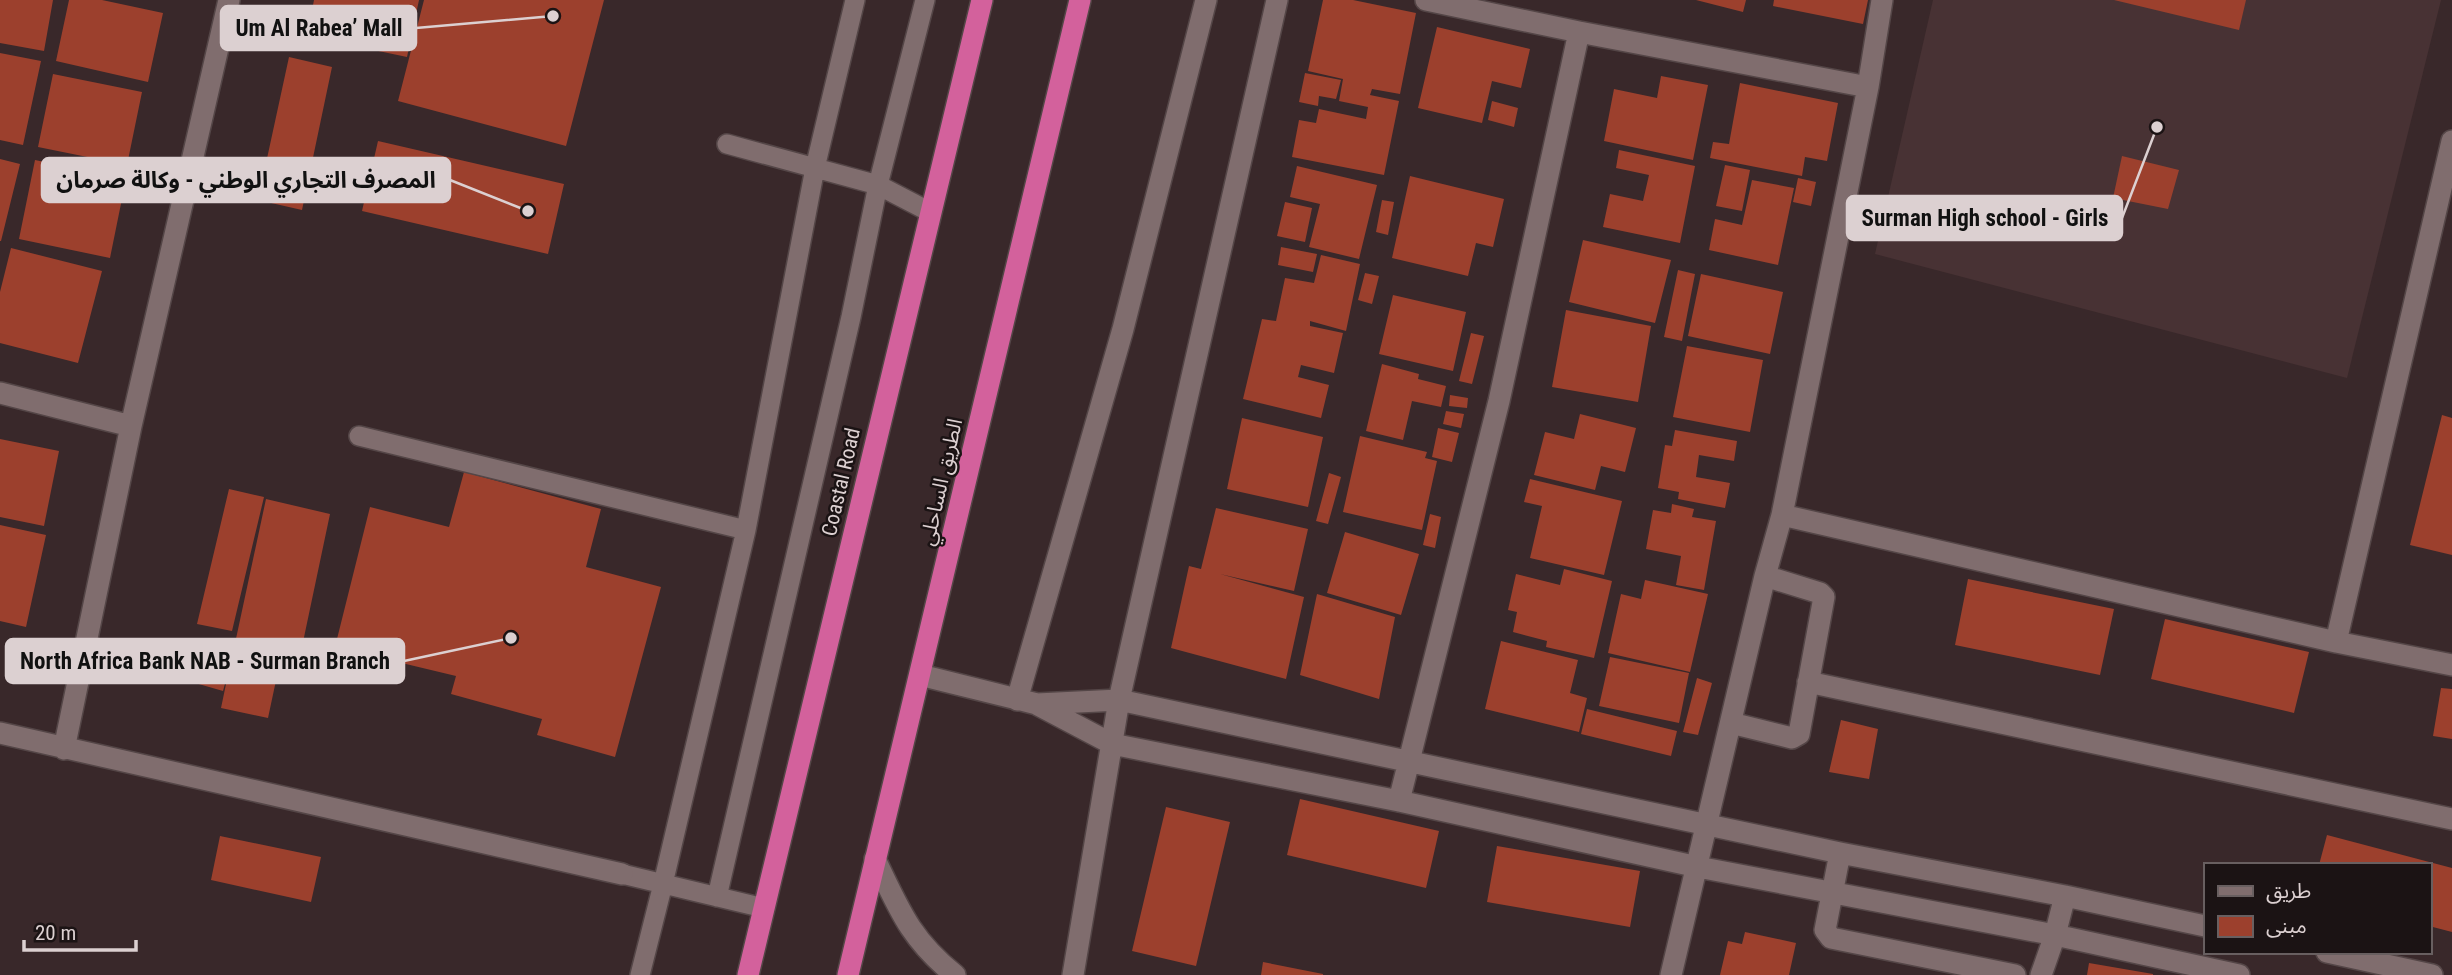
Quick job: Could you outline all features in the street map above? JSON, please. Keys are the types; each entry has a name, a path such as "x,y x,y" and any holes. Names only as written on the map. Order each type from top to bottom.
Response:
{"highway":[{"name":"Coastal Road","path":"748,975 982,0"},
{"name":"الطريق الساحلي","path":"848,975 1080,0"}],"street":[{"path":"64,749 131,426 229,0"},
{"path":"1027,702 1206,0"},
{"path":"1073,975 1119,700 1277,0"},
{"path":"1426,0 1868,87"},
{"path":"1671,975 1765,576 1782,515 1868,87 1882,0"},
{"path":"1399,801 1499,401 1580,32"},
{"path":"2336,642 2452,141"},
{"path":"0,393 131,426"},
{"path":"1782,515 2336,642 2452,665"},
{"path":"1731,723 1792,738 1799,734 1824,597 1820,593 1765,576"},
{"path":"920,675 1027,702 1112,744 1399,801 1832,895 2055,935 2239,975"},
{"path":"1808,682 2452,819"},
{"path":"1027,702 1119,700 1840,853 2204,926"},
{"path":"0,733 622,874"},
{"path":"1840,853 1825,930 1831,938 2015,975"},
{"path":"875,859 905,922 931,956 955,975"},
{"path":"2041,975 2065,896"},
{"path":"2336,954 2432,975"}],"lane":[{"path":"640,975 746,530 815,168 855,0"},
{"path":"716,897 851,317 878,185 925,0"},
{"path":"727,144 878,185 930,212"},
{"path":"359,436 746,530"},
{"path":"622,874 764,908"}],"shaded area":[{"path":"1933,0 2441,0 2347,378 1875,254"}],"building":[{"path":"0,0 53,0 44,51 0,43"},
{"path":"69,0 102,0 163,13 148,82 56,61"},
{"path":"314,0 419,0 407,57 307,36"},
{"path":"424,0 604,0 566,146 398,101"},
{"path":"1323,0 1353,0 1416,13 1400,94 1372,89 1370,95 1399,101 1384,175 1292,157 1299,120 1316,123 1319,109 1366,119 1368,107 1339,101 1343,79 1308,71"},
{"path":"1696,0 1746,0 1743,12"},
{"path":"1774,0 1868,0 1863,24 1773,6"},
{"path":"2114,0 2246,0 2239,30"},
{"path":"1437,27 1530,49 1521,88 1492,81 1482,123 1418,108"},
{"path":"0,53 41,61 23,145 0,140"},
{"path":"289,57 332,67 302,210 258,200"},
{"path":"1305,73 1341,80 1336,99 1319,96 1318,106 1299,102"},
{"path":"53,74 142,92 127,165 38,147"},
{"path":"1661,76 1708,85 1693,160 1604,141 1614,89 1657,98"},
{"path":"1740,83 1838,103 1827,161 1805,157 1802,176 1710,158 1713,142 1729,144"},
{"path":"1492,101 1518,108 1514,127 1488,120"},
{"path":"378,141 564,184 548,254 362,211"},
{"path":"1619,150 1695,166 1680,243 1603,227 1610,194 1643,201 1649,175 1616,168"},
{"path":"2122,156 2179,170 2168,209 2113,198"},
{"path":"0,159 20,164 1,241 0,241"},
{"path":"35,160 126,179 110,258 19,239"},
{"path":"1725,165 1750,170 1742,211 1716,206"},
{"path":"1297,166 1377,185 1359,259 1309,247 1320,204 1290,197"},
{"path":"1410,176 1504,199 1493,247 1476,243 1468,276 1392,258"},
{"path":"1798,178 1816,182 1811,206 1793,202"},
{"path":"1752,180 1794,188 1778,265 1709,250 1715,219 1742,225"},
{"path":"1382,200 1394,202 1388,235 1376,232"},
{"path":"1285,202 1312,208 1305,242 1277,236"},
{"path":"1583,240 1671,260 1655,323 1569,302"},
{"path":"1281,247 1317,254 1313,272 1278,265"},
{"path":"11,248 102,271 78,363 0,343 0,292"},
{"path":"1321,255 1360,264 1346,331 1310,321 1310,326 1343,333 1334,373 1301,365 1298,377 1329,385 1321,418 1243,399 1262,319 1276,321 1285,278 1314,283"},
{"path":"1678,270 1695,274 1682,341 1664,337"},
{"path":"1365,273 1379,276 1372,304 1358,300"},
{"path":"1701,274 1783,292 1770,354 1688,336"},
{"path":"1393,295 1466,312 1453,371 1379,354"},
{"path":"1566,310 1651,326 1638,402 1552,387"},
{"path":"1471,333 1484,336 1472,384 1459,381"},
{"path":"1687,346 1763,360 1750,432 1673,417"},
{"path":"1382,364 1419,374 1418,379 1446,386 1441,407 1412,401 1403,440 1366,431"},
{"path":"1450,395 1468,398 1467,408 1449,406"},
{"path":"1446,411 1464,414 1461,428 1443,424"},
{"path":"1580,414 1636,428 1625,472 1601,466 1595,490 1534,475 1545,432 1574,439"},
{"path":"2442,415 2452,418 2452,555 2410,545"},
{"path":"1242,418 1323,437 1308,507 1227,489"},
{"path":"1438,428 1459,433 1452,462 1432,457"},
{"path":"1675,430 1737,441 1734,461 1699,455 1696,477 1730,483 1725,508 1678,499 1679,492 1658,488 1665,445 1672,446"},
{"path":"1360,436 1427,452 1425,458 1437,461 1422,530 1343,512"},
{"path":"0,439 59,451 44,526 0,517"},
{"path":"464,472 601,509 586,567 661,587 615,757 537,735 542,719 451,694 456,676 335,647 370,507 449,527"},
{"path":"1329,473 1341,477 1328,524 1316,521"},
{"path":"1530,479 1622,501 1604,575 1530,558 1542,506 1524,502"},
{"path":"229,489 264,497 232,631 197,624"},
{"path":"266,499 330,514 299,661 281,657 268,718 221,708 230,665 223,691 157,672 165,643 231,662"},
{"path":"1672,504 1694,509 1692,517 1716,521 1704,590 1676,585 1681,556 1646,549 1653,510 1671,513"},
{"path":"1216,508 1308,529 1294,591 1220,574 1304,597 1286,679 1171,648 1189,566 1201,569"},
{"path":"1430,514 1441,517 1435,548 1423,545"},
{"path":"0,525 46,535 26,627 0,621"},
{"path":"1345,532 1419,554 1401,615 1327,593"},
{"path":"1564,569 1612,581 1594,658 1546,647 1547,641 1513,632 1517,612 1508,610 1516,574 1560,585"},
{"path":"1968,579 2114,609 2100,675 1955,645"},
{"path":"1645,580 1708,594 1690,672 1608,653 1621,594 1641,599"},
{"path":"1317,594 1395,617 1379,699 1300,675"},
{"path":"2165,619 2309,652 2294,713 2151,679"},
{"path":"1501,641 1578,660 1570,693 1587,698 1579,732 1485,709"},
{"path":"1610,657 1689,673 1679,723 1599,706"},
{"path":"1697,678 1712,683 1698,735 1683,732"},
{"path":"2441,688 2452,689 2452,739 2433,736"},
{"path":"1587,709 1677,731 1671,756 1581,734"},
{"path":"1841,720 1878,729 1869,779 1829,772"},
{"path":"1300,799 1439,831 1426,888 1287,855"},
{"path":"1166,807 1230,822 1196,966 1132,951"},
{"path":"2327,835 2452,868 2452,932 2431,927 2431,863 2320,863"},
{"path":"220,836 321,857 311,902 211,880"},
{"path":"1497,846 1640,871 1630,927 1487,902"},
{"path":"1745,932 1796,943 1789,975 1720,975 1728,941 1742,944"},
{"path":"1263,962 1323,974 1323,975 1261,975"},
{"path":"2089,963 2153,974 2153,975 2087,975"}],"place":[{"name":"Um Al Rabea’ Mall","path":"553,16"},
{"name":"Surman High school - Girls","path":"2157,127"},
{"name":"المصرف التجاري الوطني - وكالة صرمان","path":"528,211"},
{"name":"North Africa Bank NAB - Surman Branch","path":"511,638"}]}
